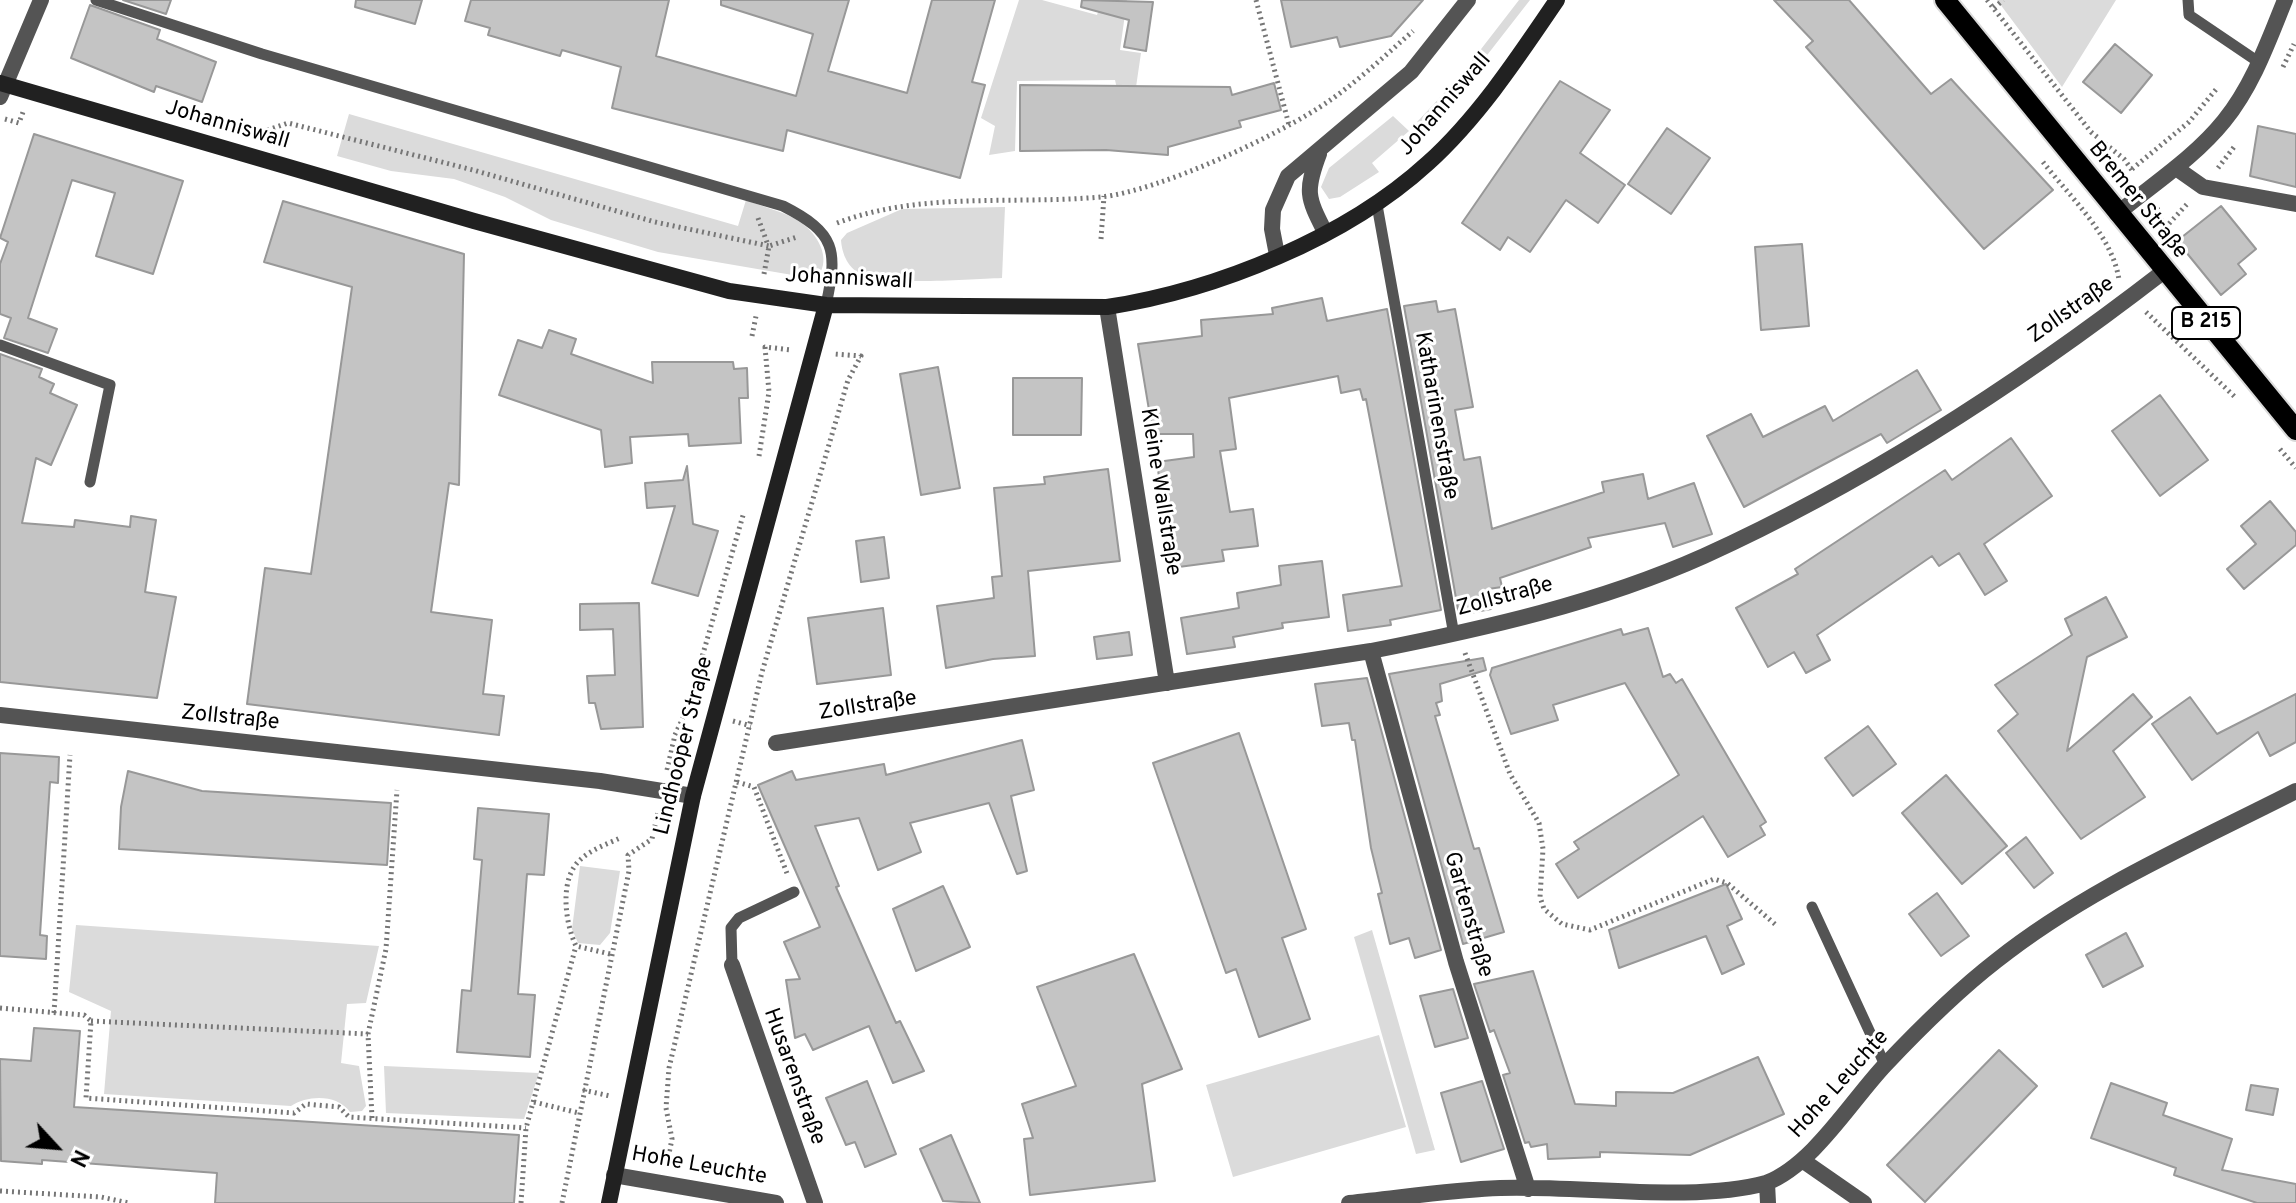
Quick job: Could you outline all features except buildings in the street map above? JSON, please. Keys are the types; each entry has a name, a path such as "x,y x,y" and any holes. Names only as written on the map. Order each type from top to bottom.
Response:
{"main road":[{"name":"Johanniswall","path":"2,88 729,291 826,305 1107,307 1150,300 1197,287 1277,255 1377,205 1431,161 1460,128 1557,0"},
{"name":"Bremer Straße","path":"1945,0 2163,272 2296,430"},
{"name":"Lindhooper Straße","path":"609,1203 693,796 826,305"}],"street":[{"path":"2,88 41,0"},
{"path":"1277,255 1273,220 1280,188 1288,176 1411,72 1468,0"},
{"path":"2117,214 2176,168 2224,121 2260,63 2285,0"},
{"path":"1320,152 1308,184 1313,209 1325,232"},
{"path":"2176,168 2203,187 2296,204"},
{"name":"Zollstraße","path":"776,743 1371,651 1454,635 1572,603 1703,556 1855,478 1990,394 2163,272"},
{"name":"Kleine Wallstraße","path":"1107,307 1167,683"},
{"name":"Gartenstraße","path":"1371,651 1456,962 1528,1189"},
{"name":"Zollstraße","path":"0,715 585,780 693,796"},
{"name":"Hohe Leuchte","path":"1349,1203 1502,1195 1528,1189 1729,1194 1767,1183 1802,1160 1885,1065 1955,996 2058,916 2296,791"},
{"name":"Husarenstraße","path":"732,965 815,1203"},
{"path":"1802,1160 1864,1203"},
{"name":"Hohe Leuchte","path":"614,1175 776,1203"},
{"path":"1767,1183 1768,1203"}],"lane":[{"path":"96,0 262,54 783,206 821,229 833,250 835,264 826,305"},
{"path":"2188,0 2189,15 2260,63"},
{"name":"Katharinenstraße","path":"1377,205 1454,635"},
{"path":"0,345 110,385 90,482"},
{"path":"732,965 731,928 739,918 794,892"},
{"path":"1812,907 1885,1065"}],"path":[{"path":"1256,0 1289,125"},
{"path":"1987,0 2091,132 2132,169 2189,122 2243,51"},
{"path":"1994,8 2003,0"},
{"path":"221,147 288,123 473,170 655,222 769,246 905,203 1104,196 1190,170 1289,125 1329,101 1416,28"},
{"path":"0,118 19,123"},
{"path":"2163,218 2164,228 2203,187"},
{"path":"1101,239 1104,196"},
{"path":"764,272 769,246"},
{"path":"2147,313 2247,411"},
{"path":"758,462 769,392 765,347"},
{"path":"671,1149 666,1108 669,1068 762,672 848,380 861,356"},
{"path":"2277,445 2296,468"},
{"path":"675,735 687,709 747,501"},
{"path":"1454,635 1468,658 1510,774 1539,823 1543,849 1540,897 1551,917 1572,928 1590,930 1714,879 1727,883 1776,925"},
{"path":"54,1013 70,755"},
{"path":"737,782 754,787 794,892"},
{"path":"372,1118 368,1034 386,949 397,790"},
{"path":"521,1203 526,1128 576,946 567,928 567,895 572,870 579,860 620,838"},
{"path":"562,1203 629,871 628,855 652,839"},
{"path":"576,946 610,954"},
{"path":"0,1008 84,1015 91,1021 368,1034"},
{"path":"91,1021 86,1098 294,1113 306,1104 339,1107 349,1117 526,1128"},
{"path":"534,1102 579,1113"},
{"path":"0,1191 101,1197 129,1203"}],"shaded area":[{"path":"1019,0 1042,0 1097,15 1102,0 1127,0 1120,50 1141,53 1136,87 1117,89 1115,80 1017,81 1015,151 989,155 995,126 981,118"},
{"path":"1519,0 1530,0 1428,131 1417,122 1461,75"},
{"path":"1997,0 2116,0 2062,87"},
{"path":"349,114 738,226 746,200 788,215 806,227 821,246 822,269 818,276 810,278 658,252 551,220 505,197 454,179 391,171 337,156"},
{"path":"1393,116 1409,131 1372,163 1379,172 1340,197 1329,199 1321,187 1329,168"},
{"path":"1005,207 1002,278 931,281 876,278 853,269 843,251 841,240 847,233 902,209"},
{"path":"580,866 620,871 610,933 600,945 578,943 572,929"},
{"path":"76,925 379,946 366,1003 347,1004 341,1063 359,1066 366,1106 362,1111 350,1112 338,1102 322,1098 291,1106 104,1094 111,1011 69,992"},
{"path":"1372,930 1435,1150 1416,1154 1354,937"},
{"path":"1379,1035 1406,1127 1233,1177 1206,1085"},
{"path":"384,1066 539,1073 524,1119 386,1113"}]}
